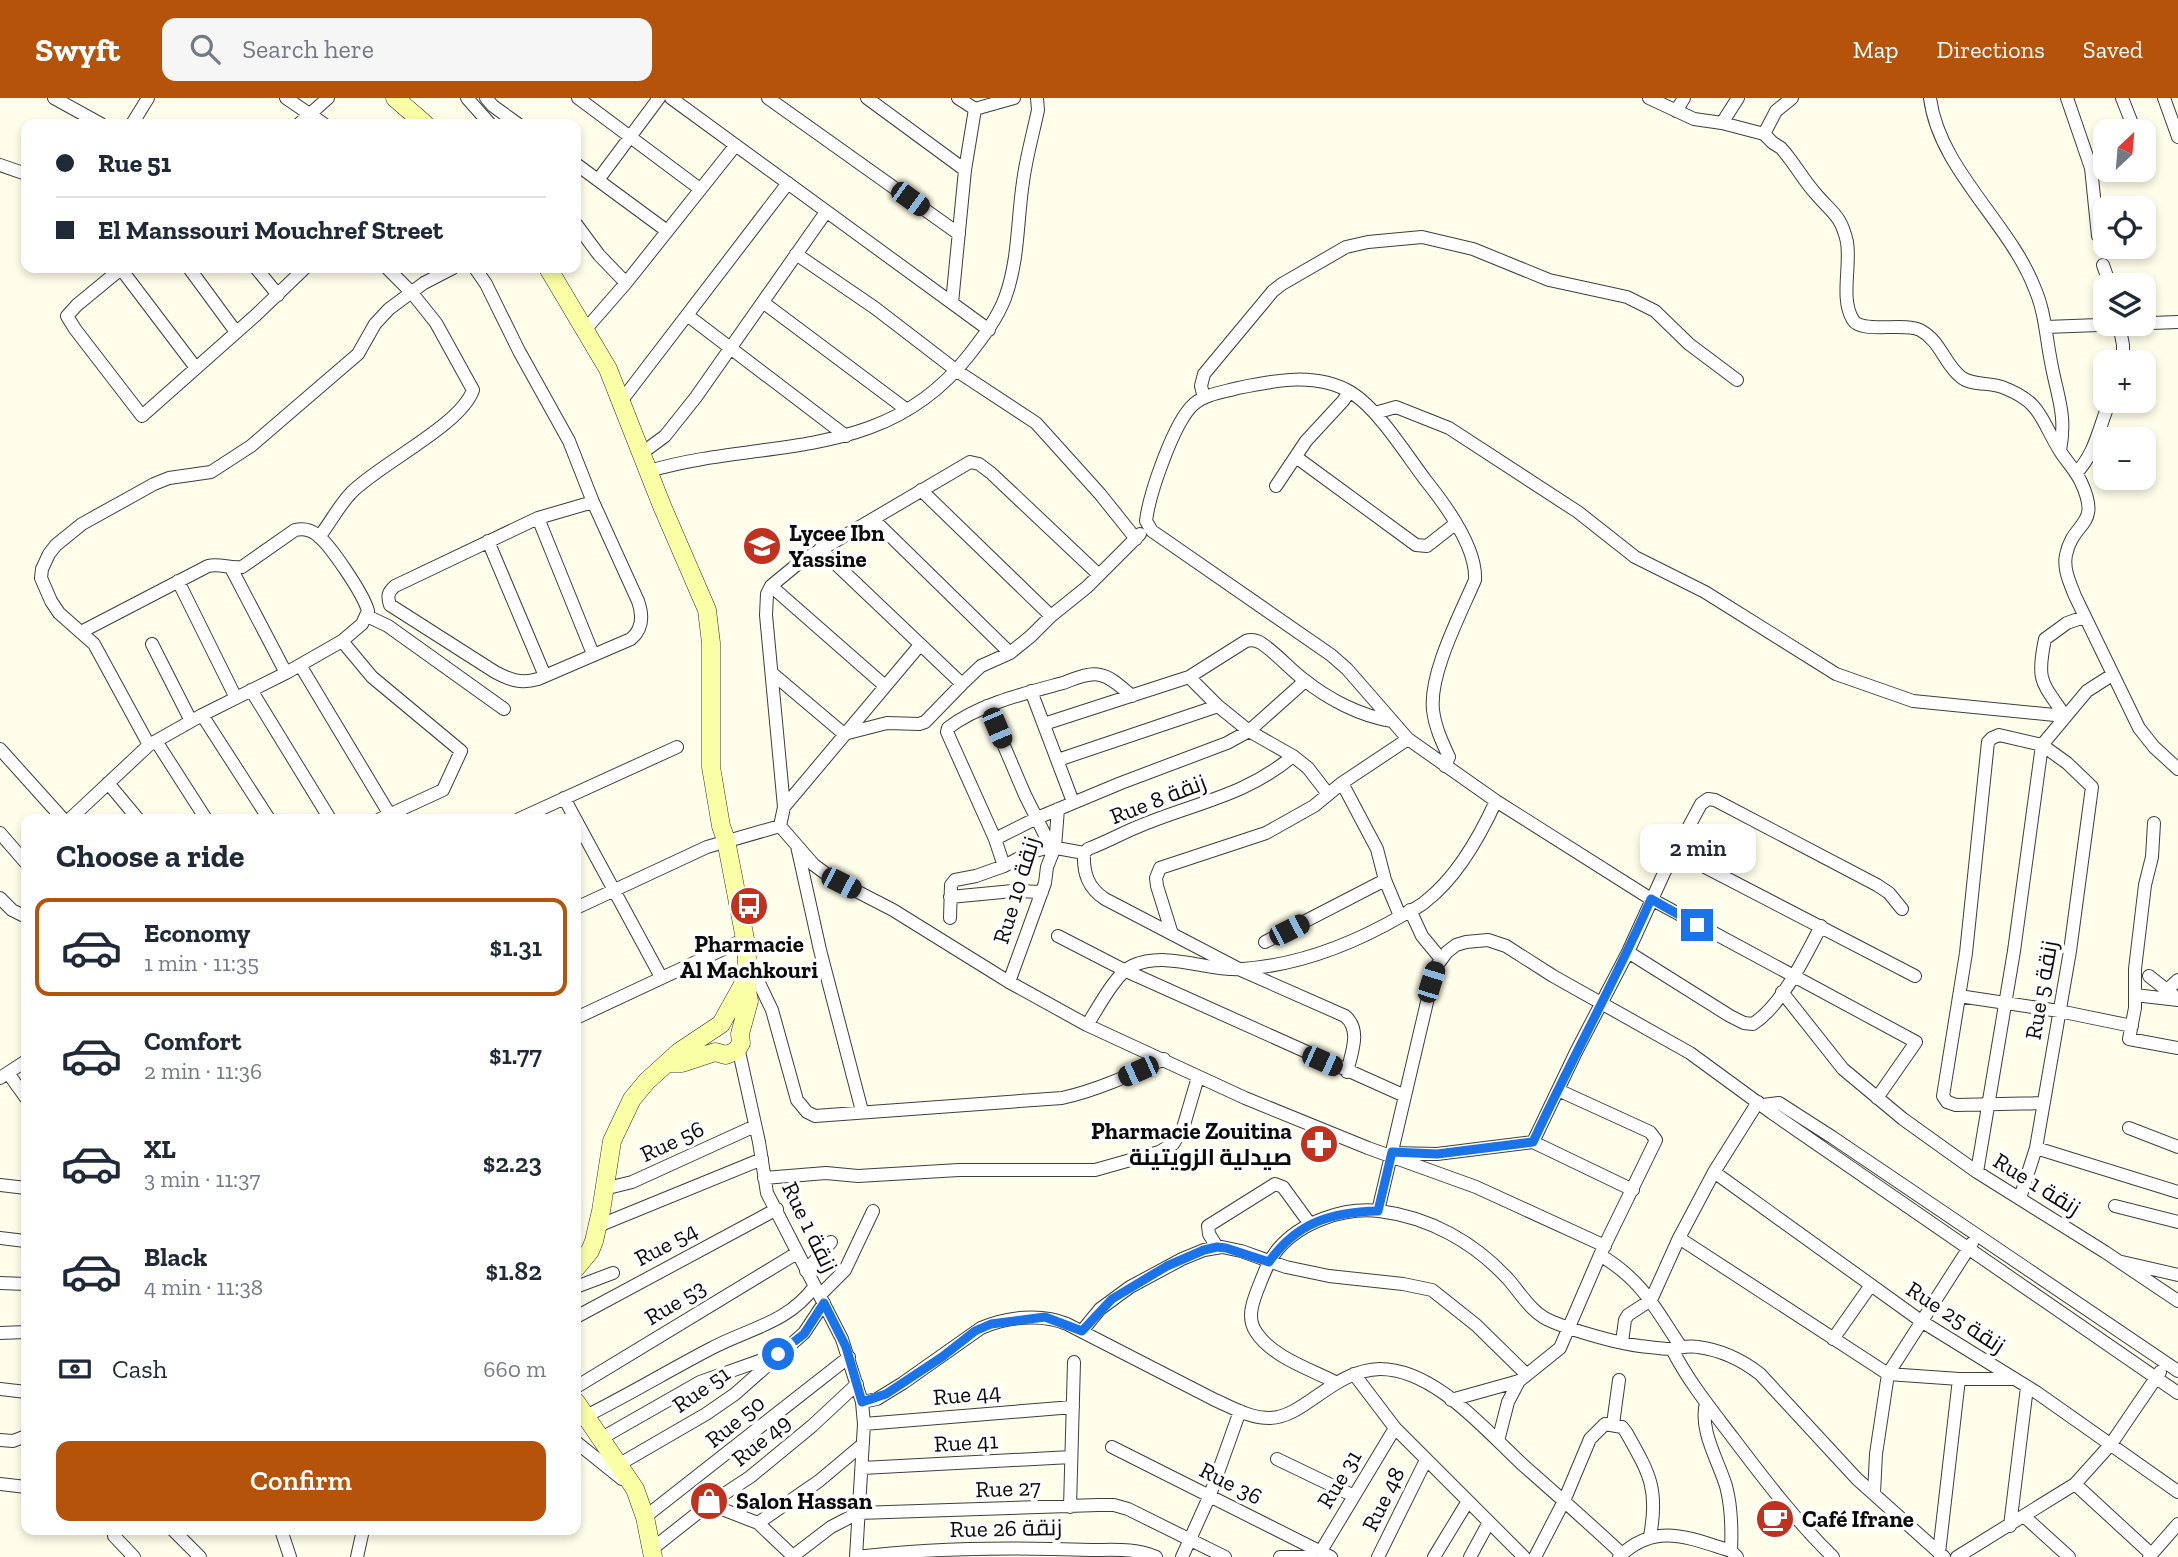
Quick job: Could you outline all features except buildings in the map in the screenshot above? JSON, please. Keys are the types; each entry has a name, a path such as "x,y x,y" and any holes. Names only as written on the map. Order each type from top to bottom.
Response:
{"street":[{"path":"54,98 92,119"},
{"path":"135,119 148,98"},
{"path":"286,98 317,119"},
{"path":"306,119 328,98"},
{"path":"467,98 486,119"},
{"path":"486,98 512,119"},
{"path":"578,98 700,188"},
{"path":"598,180 659,98"},
{"path":"671,98 989,330"},
{"path":"768,98 959,234"},
{"path":"867,98 965,170"},
{"path":"958,98 975,110"},
{"path":"975,110 1014,98"},
{"path":"649,471 680,462 777,450 846,436 891,420 938,389 957,371 989,330 1005,297 1019,232 1023,183 1038,110 1037,98"},
{"path":"1649,98 1694,119 1764,134 1781,148 1816,194 1837,215 1848,250 1847,298 1854,322 1860,326 1908,327 1926,334 1939,345 1953,370 1964,380 1998,385 2030,401 2037,409 2060,451 2076,473 2090,506 2083,524 2069,545 2065,562 2066,575 2139,728 2154,747 2178,769"},
{"path":"1676,111 1684,98"},
{"path":"1722,123 1738,98"},
{"path":"1764,134 1776,111 1792,98"},
{"path":"1930,98 1935,119 1951,155 2015,251 2035,287 2046,327 2063,414 2060,451"},
{"path":"2067,98 2091,168 2094,196"},
{"path":"2122,98 2130,119"},
{"path":"2164,98 2178,137"},
{"path":"397,99 419,119"},
{"path":"952,303 965,170 975,110"},
{"path":"585,330 735,146"},
{"path":"0,165 21,172"},
{"path":"581,168 667,231"},
{"path":"622,400 788,183"},
{"path":"642,453 665,436 731,349 826,212"},
{"path":"581,232 626,283"},
{"path":"1204,398 1201,386 1204,374 1273,291 1282,284 1346,247 1367,242 1422,237 1473,249 1549,279 1628,297 1655,311 1689,344 1737,380"},
{"path":"796,254 875,308 957,371 1036,423 1100,494 1136,539"},
{"path":"2103,265 2106,273"},
{"path":"116,273 67,316 81,338 142,415 300,273"},
{"path":"126,273 196,368"},
{"path":"193,273 236,332"},
{"path":"260,273 278,295"},
{"path":"319,537 352,493 383,466 441,427 463,407 473,390 436,323 392,273"},
{"path":"203,814 153,743 94,644 59,613 42,584 44,563 56,545 82,524 154,484 169,478 211,472 251,446 358,354 375,324 389,309 424,283 443,273"},
{"path":"481,273 519,351 569,441 641,609 640,624 636,634 545,676 522,683 507,678 390,605 387,598 389,591 395,586 538,518 593,502"},
{"path":"551,273 608,369 662,506 707,610 711,643 711,767 745,939 745,981 749,1002 730,1047 682,1063 668,1063"},
{"path":"764,303 907,410"},
{"path":"687,315 846,436"},
{"path":"2156,323 2178,322"},
{"path":"2046,327 2093,326"},
{"path":"844,734 887,723 925,722 981,666 1010,653 1031,636 1051,615 1099,575 1148,526 1147,513 1166,454 1187,411 1204,398 1280,379 1321,382 1349,392 1375,413 1434,491 1471,553 1475,580 1433,689 1433,713 1449,757 1445,766"},
{"path":"1276,486 1306,442 1349,392"},
{"path":"1375,413 1396,407 1449,428 1578,512 1635,557 1705,592 1836,674 1913,701 2066,716"},
{"path":"2076,473 2092,452 2105,413"},
{"path":"1296,457 1416,545 1427,546 1455,524"},
{"path":"780,826 784,807 766,615 771,586 782,575 820,548 970,462 979,464 998,479 1099,575"},
{"path":"921,491 1051,615"},
{"path":"538,518 593,654"},
{"path":"873,519 1010,653"},
{"path":"1148,526 1242,595 1331,655 1347,669 1408,739 1496,801 1651,899 1916,1042 1877,1098"},
{"path":"76,814 153,743 342,641 362,624 367,616 364,600 335,555 313,531 303,528 295,530 242,567 231,568 216,564 208,566 81,632"},
{"path":"488,541 545,676"},
{"path":"820,548 961,684"},
{"path":"231,568 286,673"},
{"path":"178,581 236,698"},
{"path":"771,586 886,686"},
{"path":"367,616 388,626 504,709"},
{"path":"2066,716 2041,680 2040,663 2045,639 2067,623 2084,617"},
{"path":"1044,724 1189,677 1252,639 1261,643 1305,681 1355,711 1392,720"},
{"path":"342,641 372,677 461,751 443,790 391,814"},
{"path":"152,644 196,718 265,814"},
{"path":"784,807 920,645"},
{"path":"300,665 383,814"},
{"path":"773,674 844,734"},
{"path":"1004,866 995,839 947,730 949,726 987,706 1031,691 1097,674 1114,682 1132,696"},
{"path":"1977,1172 2014,951 2042,745 2087,691 2112,675"},
{"path":"1189,677 1218,706 1249,731 1293,756 1308,768 1328,794"},
{"path":"995,839 1058,809 1227,743 1249,731 1305,681"},
{"path":"251,690 327,814"},
{"path":"1031,691 1073,803"},
{"path":"987,706 1037,818 1053,847"},
{"path":"1058,760 1218,706"},
{"path":"2042,745 1999,735 1988,742 1971,912 1943,1096 1947,1102 1956,1105 1988,1102 2043,1103"},
{"path":"1172,934 1157,886 1157,873 1160,868 1266,834 1314,806 1342,783 1408,739"},
{"name":"Rue 5 زنقة","path":"2021,1198 2036,1148 2070,951 2092,787 2067,763 2042,745"},
{"path":"530,814 677,747"},
{"path":"0,749 58,814"},
{"name":"Rue 8 زنقة","path":"1084,853 1143,824 1236,792 1256,782 1293,756"},
{"path":"108,783 134,814"},
{"path":"1342,783 1368,828 1385,880 1405,913 1441,959"},
{"path":"564,798 573,814"},
{"path":"1533,1142 1628,952 1651,899 1701,804 1708,799 1715,800 1877,885 1889,893 1902,909"},
{"path":"1087,1025 1124,970 1142,963 1173,961 1241,970 1314,955 1355,939 1426,902 1453,872 1482,831 1496,801"},
{"name":"Rue 10 زنقة","path":"1009,982 1042,892 1053,847 1058,809"},
{"path":"2130,1032 2135,969 2145,885 2152,857 2154,823"},
{"path":"581,906 726,840 780,826"},
{"path":"780,826 814,865 832,879 893,910 1009,982 1087,1025 1198,1077 1476,1187 1602,1251 1651,1300 1676,1348 1684,1372 1766,1482 1833,1557"},
{"path":"581,828 662,977"},
{"path":"0,833 21,857"},
{"path":"796,844 820,950 862,1111"},
{"path":"950,918 951,885 955,880 976,876 1031,852 1053,847 1084,853 1088,882 1097,894 1241,970 1339,1012 1349,1019 1354,1034 1347,1072"},
{"path":"1676,852 1915,976"},
{"path":"1265,942 1385,880"},
{"path":"950,897 1013,891 1042,892"},
{"path":"0,898 21,914"},
{"path":"1628,952 1748,1024 1757,1022 1782,992 1821,926"},
{"path":"1058,936 1124,970 1405,1097"},
{"path":"581,1016 745,939"},
{"path":"1378,1211 1431,982 1441,959 1456,945 1476,940 1497,941 1553,976 1690,1052 1968,1250 2178,1393"},
{"path":"747,958 772,1010 801,1107 814,1116 1062,1098 1117,1081 1164,1059"},
{"path":"2149,976 2178,1000"},
{"path":"2167,990 2178,980"},
{"path":"730,1047 709,1039 745,981"},
{"name":"Rue 1 زنقة","path":"1782,992 1843,1069 1877,1098 1977,1172 2178,1301"},
{"path":"2135,995 2178,1000"},
{"path":"1959,996 2059,1011 2178,1048"},
{"path":"581,1262 590,1251 598,1226 612,1141 632,1099 647,1081 689,1044 716,1028 732,1025 730,1047"},
{"name":"Rue 1 زنقة","path":"730,1047 745,1076 767,1193 820,1295 849,1357 858,1384 864,1424 856,1557"},
{"path":"21,1064 4,1075 21,1093"},
{"path":"764,1178 826,1173 858,1176 959,1170 1095,1170 1159,1152 1173,1144 1182,1128 1198,1077"},
{"path":"1451,1400 1523,1378 1557,1352 1656,1140 1654,1135 1558,1090"},
{"path":"1760,1104 1779,1103 2178,1371"},
{"path":"1622,1342 1623,1326 1628,1315 1651,1300 1679,1238 1714,1172 1760,1104"},
{"name":"Rue 56","path":"604,1189 632,1182 755,1126"},
{"path":"2129,1128 2178,1147"},
{"path":"1392,1154 1437,1154 1533,1142 1633,1190"},
{"path":"2036,1148 2178,1192"},
{"path":"598,1226 762,1159"},
{"name":"Rue 25 زنقة","path":"1714,1172 1921,1321 2027,1387 2178,1492"},
{"path":"1217,1247 1209,1234 1208,1226 1273,1184 1279,1185 1310,1224"},
{"path":"0,1185 21,1187"},
{"path":"2115,1206 2178,1222"},
{"name":"Rue 54","path":"581,1314 777,1209"},
{"path":"652,1553 645,1517 635,1489 581,1409 783,1316 802,1302 820,1295 845,1270 873,1211"},
{"path":"1335,1382 1275,1350 1255,1330 1251,1308 1269,1262 1288,1239 1310,1224 1338,1214 1378,1211 1424,1223 1460,1238 1506,1277 1536,1312 1554,1323 1622,1342 1676,1348 1699,1347 1744,1362 1760,1374 1797,1416 1874,1493 1942,1555"},
{"path":"1874,1493 1876,1454 1888,1374 1977,1236"},
{"path":"0,1238 21,1240"},
{"path":"1679,1238 1888,1374 1959,1379 2014,1379"},
{"path":"806,1271 831,1242"},
{"path":"1082,1331 1112,1299 1130,1287 1182,1259 1217,1247 1241,1251 1269,1262 1329,1276 1404,1284 1432,1290 1476,1325 1523,1378"},
{"name":"Rue 53","path":"581,1384 797,1253"},
{"path":"2119,1261 2178,1275"},
{"path":"581,1285 613,1273"},
{"path":"0,1283 21,1283"},
{"path":"1833,1339 1871,1285"},
{"name":"Rue 51","path":"618,1465 735,1394 804,1334 820,1295"},
{"path":"862,1402 886,1394 975,1331 991,1324 1045,1317 1082,1331 1240,1411 1263,1418 1283,1416 1335,1382 1354,1374 1375,1369 1394,1371 1430,1385 1451,1400 1621,1555 1650,1536 1671,1535 1734,1554 1730,1504 1704,1422 1706,1403"},
{"path":"0,1333 21,1332"},
{"path":"600,1438 701,1382 778,1354"},
{"name":"Rue 50","path":"645,1517 849,1357"},
{"path":"1070,1507 1074,1362"},
{"path":"1957,1557 2075,1484 2111,1444 2166,1363"},
{"path":"1354,1374 1395,1428 1524,1557"},
{"path":"1498,1441 1508,1402 1523,1378"},
{"path":"1942,1555 1959,1379"},
{"path":"1613,1424 1619,1380"},
{"name":"Rue 49","path":"652,1553 709,1504 755,1473 858,1384"},
{"path":"2010,1526 2027,1387"},
{"path":"0,1389 21,1391"},
{"name":"Rue 44","path":"864,1424 1073,1407"},
{"path":"1182,1557 1210,1495 1240,1411"},
{"path":"1535,1557 1564,1501 1590,1439 1605,1424 1622,1427 1650,1475 1654,1517 1650,1536"},
{"name":"Rue 31","path":"1321,1555 1395,1428"},
{"path":"0,1440 13,1441 21,1438"},
{"path":"758,1523 819,1481 863,1444"},
{"path":"581,1446 635,1489"},
{"name":"Rue 36","path":"1112,1447 1210,1495 1321,1555"},
{"name":"Rue 41","path":"862,1468 1071,1457"},
{"path":"1277,1459 1353,1496"},
{"name":"Rue 48","path":"1378,1557 1426,1460"},
{"path":"0,1484 21,1486"},
{"path":"2075,1484 2150,1555 2178,1524"},
{"path":"1434,1557 1468,1501"},
{"path":"709,1504 758,1523 794,1556"},
{"name":"Rue 27","path":"794,1556 831,1527 858,1513 1098,1504 1118,1506 1225,1557"},
{"path":"2025,1517 2069,1557"},
{"path":"1470,1557 1489,1524"},
{"path":"178,1535 200,1557"},
{"path":"283,1535 290,1557"},
{"path":"357,1557 362,1535"},
{"path":"114,1536 134,1557"},
{"name":"Rue 26 زنقة","path":"856,1557 932,1550 1054,1548 1132,1550 1156,1557"},
{"path":"1280,1557 1321,1555"}],"place":[{"name":"Lycee Ibn Yassine","path":"762,546"},
{"name":"Pharmacie Al Machkouri","path":"749,906"},
{"name":"Pharmacie Zouitina صيدلية الزويتينة","path":"1319,1144"},
{"name":"Salon Hassan","path":"709,1501"},
{"name":"Café Ifrane","path":"1775,1519"}],"route":[{"path":"778,1354 804,1334 824,1303 846,1347 862,1402 874,1400 903,1384 985,1326 1045,1317 1082,1331 1100,1309 1130,1287 1204,1250 1226,1248 1269,1262 1288,1239 1310,1224 1338,1214 1378,1211 1392,1152 1455,1153 1533,1142 1628,952 1651,899 1697,925"}]}
